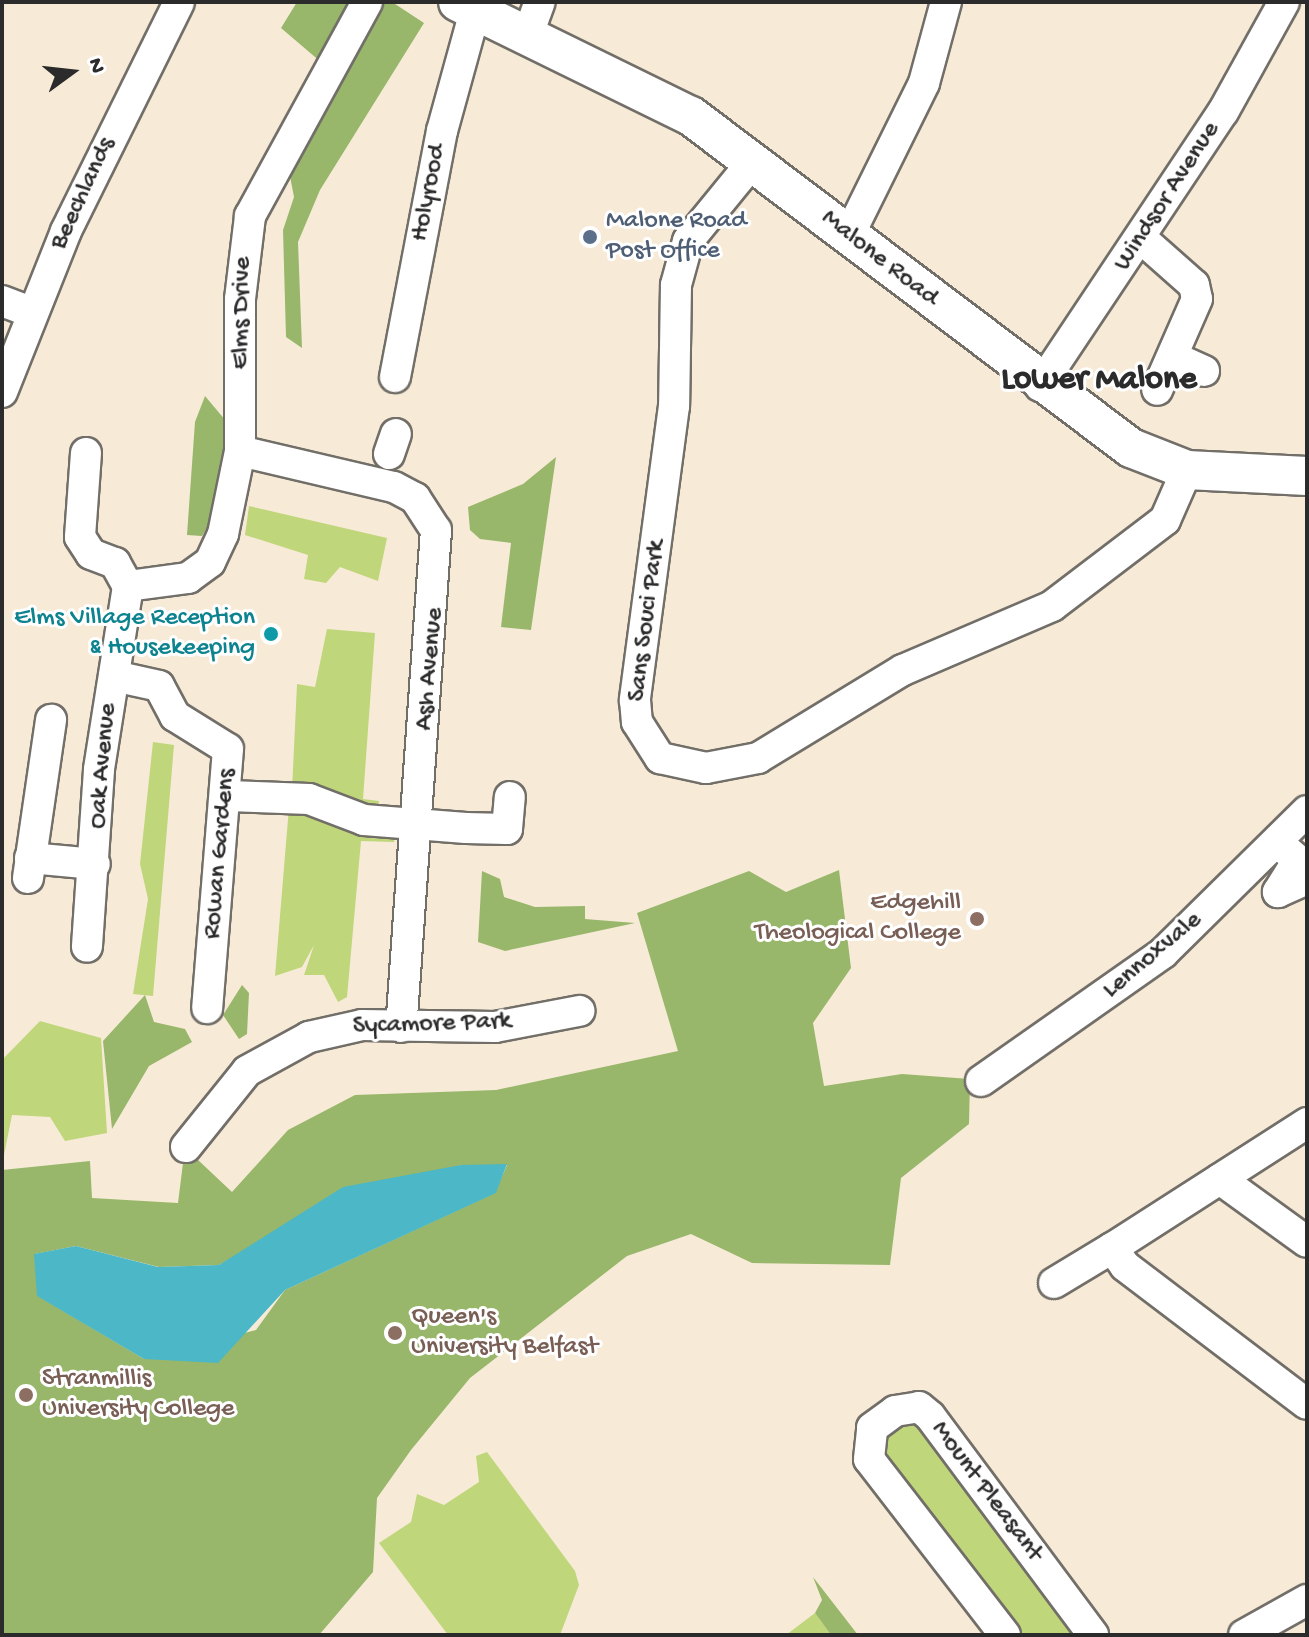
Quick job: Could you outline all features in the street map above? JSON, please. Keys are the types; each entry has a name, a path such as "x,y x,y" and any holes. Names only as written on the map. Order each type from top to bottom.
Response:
{"main road":[{"name":"Malone Road","path":"466,7 648,93 754,160 1040,386 1131,448 1187,470 1307,476"}],"street":[{"name":"Beechlands","path":"2,392 30,312 179,2"},
{"name":"Elms Drive","path":"128,586 188,578 210,562 240,451 240,299 250,216 367,2"},
{"path":"527,37 540,2"},
{"path":"849,235 924,83 946,2"},
{"name":"Windsor Avenue","path":"1040,386 1142,239 1268,40 1284,2"},
{"name":"Holyrood","path":"395,377 466,7"},
{"name":"Sans Souci Park","path":"754,160 688,241 676,285 674,406 635,700 637,722 660,758 706,768 758,758 903,670 1052,606 1165,520 1187,470"},
{"path":"1142,239 1194,285 1197,299 1157,390"},
{"path":"2,301 30,312"},
{"path":"1173,357 1204,371"},
{"name":"Ash Avenue","path":"240,451 387,461 429,515 440,550 401,1027"},
{"path":"86,453 80,537 91,554 115,563 128,586"},
{"name":"Oak Avenue","path":"87,947 114,676 128,586"},
{"name":"Rowan Gardens","path":"114,676 153,683 175,716 222,741 231,759 207,1008"},
{"path":"51,720 29,868 95,864"},
{"path":"229,796 309,799 364,820 507,829 510,797"},
{"name":"Lennoxvale","path":"981,1081 1163,953 1307,811"},
{"path":"1277,842 1298,860 1278,892 1307,879"},
{"name":"Sycamore Park","path":"186,1147 270,1054 338,1028 495,1027 579,1011"},
{"path":"1054,1283 1307,1123"},
{"path":"1220,1179 1307,1242"},
{"path":"1112,1248 1125,1266 1307,1404"},
{"name":"Mount Pleasant","path":"1005,1635 869,1459 872,1428 895,1411 919,1407 930,1416 1093,1635"},
{"path":"1244,1635 1307,1600"}],"green space":[{"path":"297,2 392,2 424,23 320,190 298,242 302,348 286,337 283,230 294,197 288,166 342,80 281,28"},
{"path":"205,396 226,421 217,511 202,536 187,535 195,422"},
{"path":"556,457 531,630 501,627 511,543 480,539 470,530 468,507 523,484"},
{"path":"249,506 387,538 378,581 340,567 326,583 304,579 308,555 245,535"},
{"path":"327,629 375,633 363,799 379,801 378,811 292,790 297,684 315,687"},
{"path":"153,742 174,745 153,996 133,994 148,899 140,864"},
{"path":"289,807 395,833 394,842 361,841 347,997 338,1002 324,975 304,975 314,945 302,967 275,976"},
{"path":"839,870 851,968 813,1023 824,1086 902,1074 970,1079 969,1124 901,1178 890,1265 752,1263 691,1234 627,1256 470,1378 411,1450 377,1498 373,1572 319,1635 2,1635 2,1170 90,1161 92,1198 178,1203 183,1163 197,1159 232,1192 288,1130 355,1095 496,1090 678,1051 637,913 749,871 786,892","holes":["461,1165 507,1165 495,1193 285,1290 256,1330 144,1359 38,1296 35,1254 76,1246 159,1267 219,1265 264,1240"]},
{"path":"482,871 500,879 504,897 535,907 585,906 585,919 635,923 505,951 478,942"},
{"path":"242,985 249,993 247,1034 239,1039 223,1015"},
{"path":"145,995 154,1022 185,1029 192,1042 149,1066 112,1129 103,1041"},
{"path":"40,1021 101,1038 107,1133 65,1141 50,1117 12,1115 2,1165 2,1060"},
{"path":"920,1417 1087,1635 1015,1635 878,1451 886,1422"},
{"path":"487,1452 575,1571 579,1585 560,1635 448,1635 379,1543 411,1522 417,1494 444,1505 479,1482 476,1456"},
{"path":"813,1577 858,1635 831,1635 815,1613 822,1600"},
{"path":"815,1613 831,1635 786,1635"}],"water":[{"path":"507,1164 496,1193 285,1290 218,1363 144,1359 37,1296 34,1254 76,1246 158,1267 219,1265 343,1187 461,1165"}],"place":[{"name":"Malone Road Post Office","path":"590,237"},
{"name":"Elms Village Reception & Housekeeping","path":"271,634"},
{"name":"Edgehill Theological College","path":"977,919"},
{"name":"Queen's University Belfast","path":"395,1333"},
{"name":"Stranmillis University College","path":"26,1395"}],"district":[{"name":"Lower Malone","path":"1099,382"}]}
